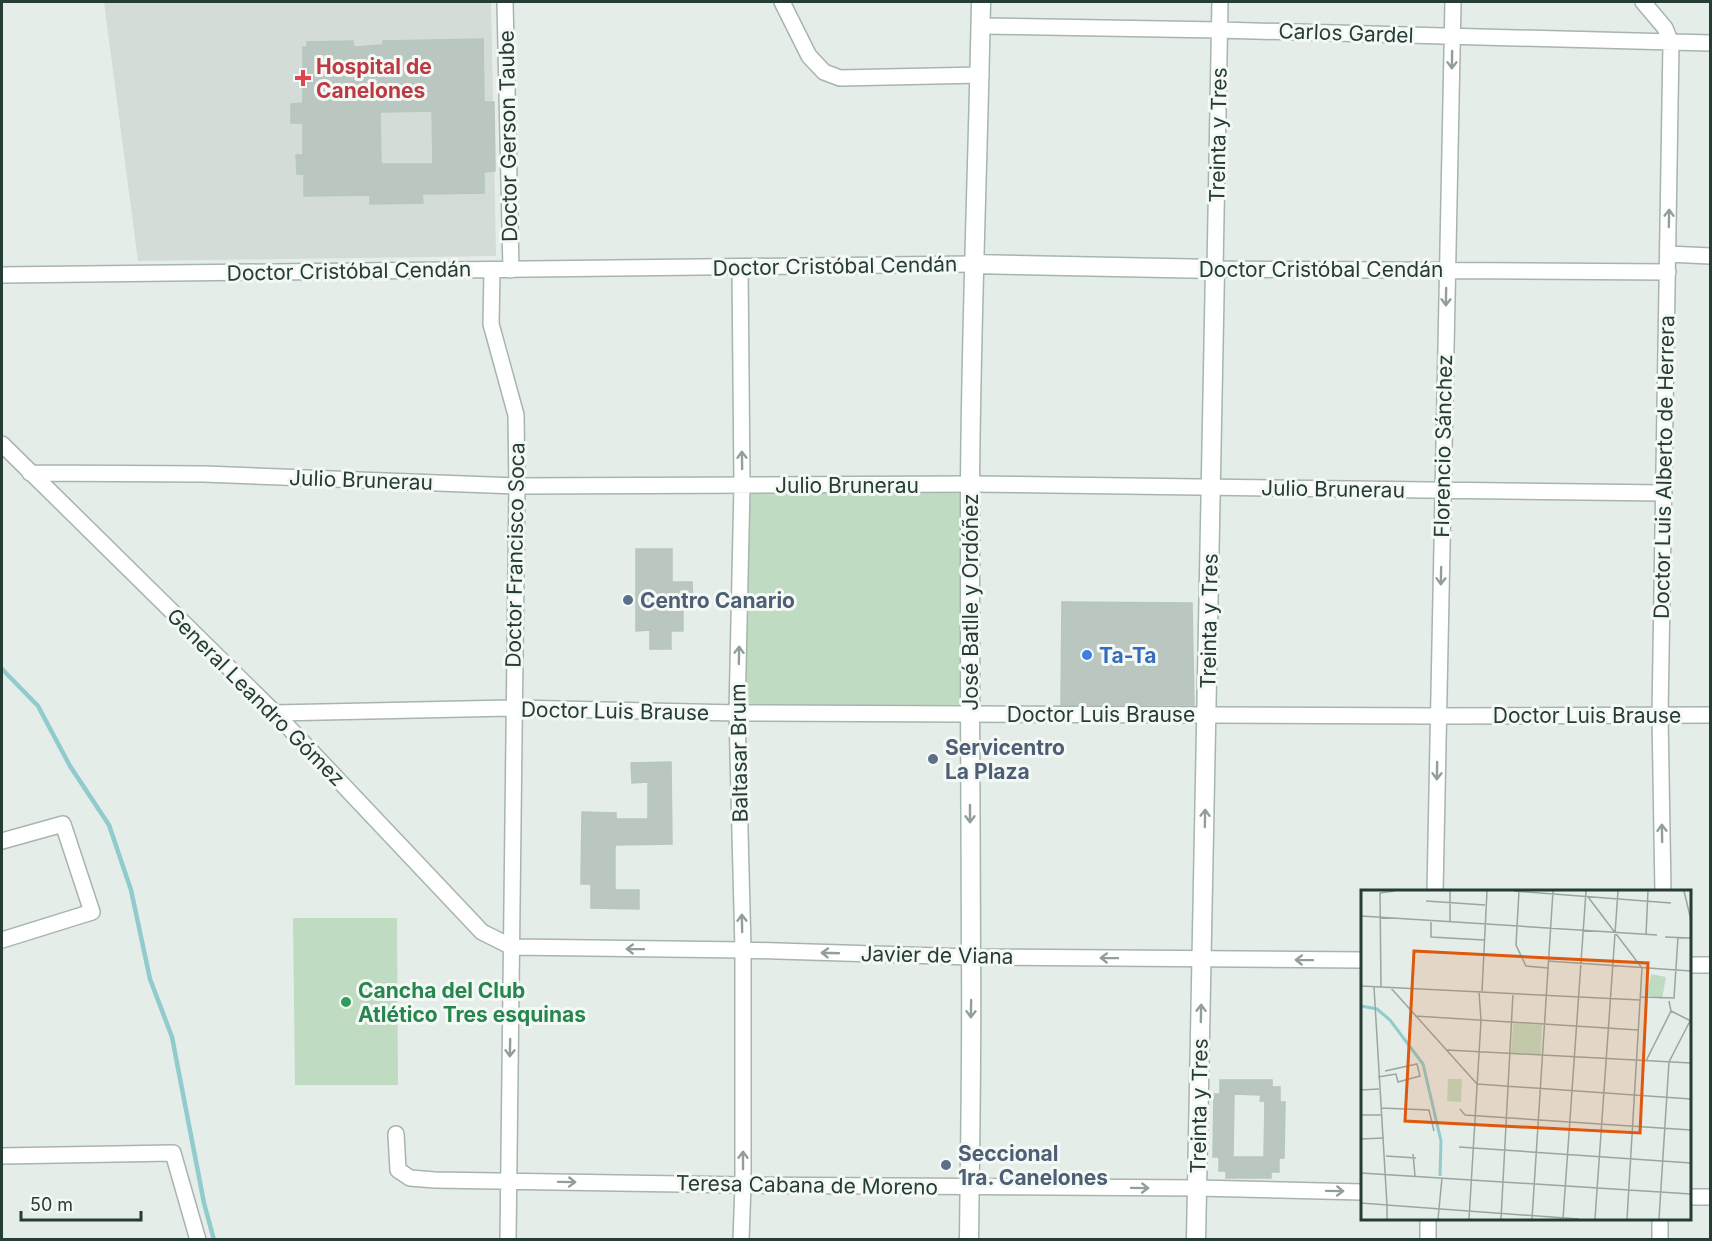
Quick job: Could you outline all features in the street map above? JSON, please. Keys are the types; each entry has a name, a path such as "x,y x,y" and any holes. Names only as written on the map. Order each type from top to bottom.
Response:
{"street":[{"name":"Doctor Gerson Taube","path":"505,2 511,270"},
{"path":"782,2 809,56 824,72 840,78 981,75"},
{"name":"José Batlle y Ordóñez","path":"969,1239 970,484 973,264 981,75 981,2"},
{"name":"Treinta y Tres","path":"1196,1239 1220,2"},
{"name":"Florencio Sánchez","path":"1435,890 1453,2"},
{"path":"1643,2 1665,28 1671,42"},
{"name":"Carlos Gardel","path":"981,26 1710,43"},
{"name":"Doctor Luis Alberto de Herrera","path":"1663,890 1660,715 1671,42"},
{"path":"1668,254 1710,256"},
{"name":"Doctor Cristóbal Cendán","path":"2,275 973,264 1215,269 1668,272"},
{"name":"Baltasar Brum","path":"740,267 742,486 737,713 743,950 741,1239"},
{"name":"Doctor Francisco Soca","path":"492,270 491,324 516,415 508,1239"},
{"name":"General Leandro Gómez","path":"2,444 275,713 482,932 512,947"},
{"name":"Julio Brunerau","path":"30,473 204,474 517,486 970,484 1664,493"},
{"name":"Doctor Luis Brause","path":"275,713 514,708 737,713 1710,715"},
{"path":"2,841 63,824 92,912 2,940"},
{"name":"Javier de Viana","path":"512,947 743,950 971,957 1361,960"},
{"path":"1691,965 1710,965"},
{"name":"Teresa Cabana de Moreno","path":"396,1134 398,1170 410,1178 435,1180 1197,1188 1361,1192"},
{"path":"2,1156 173,1153 198,1239"},
{"path":"1691,1197 1710,1197"},
{"path":"1428,1220 1428,1239"},
{"path":"1660,1220 1660,1239"}],"shaded area":[{"name":"Hospital de Canelones","path":"104,2 491,2 496,256 138,261"}],"green space":[{"path":"747,490 962,492 961,708 746,708"},
{"name":"Cancha del Club Atlético Tres esquinas","path":"293,918 397,918 398,1085 295,1085"}],"building":[{"path":"483,39 484,102 494,102 495,171 484,172 484,193 422,194 423,203 370,204 370,195 304,196 304,174 297,174 296,155 303,155 303,123 291,123 291,104 303,103 303,47 307,47 307,42 353,41 353,46 356,47 383,45 383,41","holes":["432,111 433,164 381,164 380,112"]},
{"path":"636,549 672,549 672,582 692,582 693,605 683,605 683,631 671,631 671,649 650,649 650,630 636,631"},
{"path":"1062,602 1192,603 1194,705 1061,705"},
{"path":"671,762 672,844 615,845 615,890 639,890 639,909 591,908 591,884 581,884 582,812 616,813 616,819 648,819 648,782 632,783 631,763"},
{"path":"1220,1080 1272,1080 1272,1087 1280,1087 1280,1102 1285,1102 1284,1158 1279,1158 1279,1172 1271,1172 1271,1178 1226,1178 1226,1171 1219,1171 1219,1157 1213,1157 1214,1094 1220,1094","holes":["1234,1094 1261,1095 1260,1101 1265,1101 1264,1157 1233,1157"]}],"waterway":[{"path":"2,669 38,706 70,766 109,825 131,890 150,979 172,1037 204,1203 214,1240"}],"place":[{"name":"Hospital de Canelones","path":"303,78"},
{"name":"Centro Canario","path":"628,600"},
{"name":"Ta-Ta","path":"1087,655"},
{"name":"Servicentro La Plaza","path":"933,759"},
{"name":"Cancha del Club Atlético Tres esquinas","path":"346,1002"},
{"name":"Seccional 1ra. Canelones","path":"946,1165"}]}
